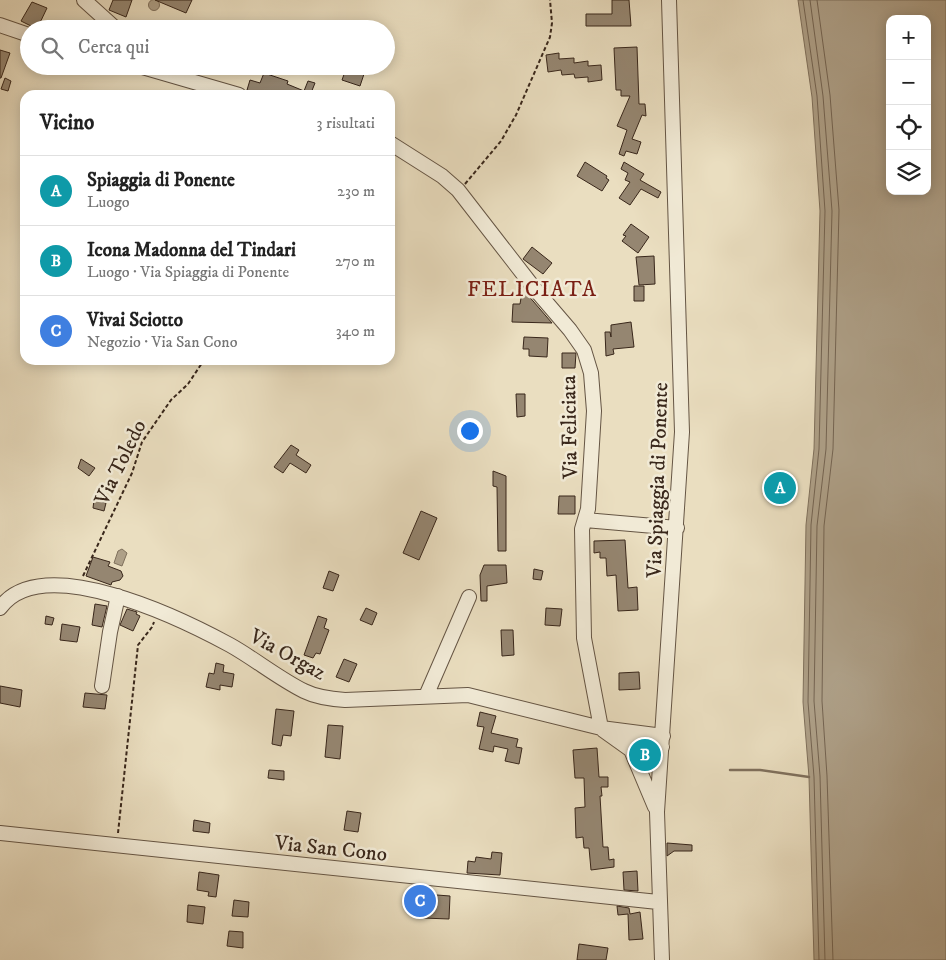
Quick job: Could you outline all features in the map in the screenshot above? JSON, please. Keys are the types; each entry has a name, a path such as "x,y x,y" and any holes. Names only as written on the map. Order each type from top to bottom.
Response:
{"street":[{"path":"84,0 106,20"},
{"name":"Via Spiaggia di Ponente","path":"662,960 658,902 657,812 677,528 682,422 669,0"},
{"path":"0,26 20,32"},
{"path":"177,75 223,90"},
{"name":"Via Feliciata","path":"395,146 442,176 458,190 584,350 591,373 594,411 590,488 582,529 581,566 584,638 601,728"},
{"path":"585,520 677,528"},
{"name":"Via Orgaz","path":"0,608 6,599 19,592 36,587 78,587 118,596 157,610 229,644 306,692 345,700 468,696 601,728"},
{"path":"102,686 110,632 118,596"},
{"path":"426,696 469,597"},
{"path":"601,728 662,741"},
{"path":"601,728 623,743 636,759 657,812"},
{"path":"623,743 662,741"},
{"name":"Via San Cono","path":"0,833 658,902"}],"path":[{"path":"458,190 481,166 516,115 550,37 552,23 550,0"},
{"name":"Via Toledo","path":"78,587 132,473 142,442 171,400 188,384 201,365"},
{"path":"117,845 138,645 152,627 157,610"}],"water":[{"path":"154,-1 160,5 154,11 148,5"},
{"path":"798,0 946,0 946,960 814,960 809,777 803,702 806,525 814,449 820,211 812,97"},
{"path":"122,549 127,553 122,566 114,563 118,551"}],"building":[{"path":"113,0 132,0 126,17 109,10"},
{"path":"155,0 192,0 186,13"},
{"path":"612,0 629,0 631,26 586,26 586,14 612,14"},
{"path":"32,2 47,8 41,20 22,20"},
{"path":"637,47 639,104 645,104 646,116 642,115 632,139 641,142 637,154 626,151 624,156 619,154 627,130 617,126 630,96 621,96 621,90 616,90 614,48"},
{"path":"0,50 10,53 1,78 0,78"},
{"path":"559,53 559,59 574,58 574,63 588,61 588,66 601,65 602,80 588,82 588,77 575,78 574,74 562,75 561,70 548,72 546,55"},
{"path":"263,75 270,75 288,81 287,84 302,90 247,90 250,80 260,83"},
{"path":"344,75 364,75 360,86 342,80"},
{"path":"5,78 11,81 8,91 1,89"},
{"path":"308,81 315,83 312,90 304,90"},
{"path":"585,162 607,176 606,178 609,180 602,191 577,176"},
{"path":"624,162 644,174 640,180 661,192 658,198 641,189 630,205 619,198 630,182 625,180 628,173 621,169"},
{"path":"631,224 649,237 638,253 622,241 626,236 623,235"},
{"path":"532,247 552,263 543,274 523,259"},
{"path":"654,256 655,284 639,285 636,257"},
{"path":"634,286 644,286 644,301 634,301"},
{"path":"527,293 552,323 512,322 513,304 520,304 521,298"},
{"path":"631,322 634,347 613,349 614,354 606,356 605,332 610,332 611,337 611,325"},
{"path":"524,337 548,338 547,357 529,356 529,349 523,349"},
{"path":"562,353 576,353 575,368 562,368"},
{"path":"516,394 525,394 525,416 517,417"},
{"path":"291,445 299,450 296,455 311,465 306,473 290,463 283,473 274,467"},
{"path":"81,459 95,468 89,476 78,468"},
{"path":"493,471 506,476 506,551 498,551 497,487 493,486"},
{"path":"559,496 575,496 575,514 558,514"},
{"path":"94,500 106,503 104,511 93,508"},
{"path":"421,511 437,518 419,560 403,553"},
{"path":"625,540 628,588 637,587 638,610 618,611 616,575 607,576 606,558 600,558 600,552 594,553 594,541"},
{"path":"93,557 110,562 108,566 121,571 123,576 120,580 112,582 111,585 86,576"},
{"path":"484,565 506,565 507,583 487,586 487,601 481,601 480,575"},
{"path":"534,569 543,571 541,580 533,579"},
{"path":"329,571 339,575 333,591 323,588"},
{"path":"95,604 107,606 102,627 92,625"},
{"path":"366,608 377,613 372,625 360,620"},
{"path":"546,608 562,609 560,626 545,625"},
{"path":"127,609 137,612 136,614 140,616 133,631 120,625"},
{"path":"46,616 54,618 52,625 45,624"},
{"path":"318,616 327,619 324,628 329,630 320,654 316,653 313,658 304,655"},
{"path":"62,624 80,627 77,642 60,640"},
{"path":"501,630 513,630 514,655 502,656"},
{"path":"344,659 357,664 349,682 336,677"},
{"path":"216,663 224,665 223,672 234,674 232,687 220,685 220,690 206,687 209,673 214,674"},
{"path":"639,672 640,689 619,690 619,673"},
{"path":"0,686 22,690 20,707 0,703"},
{"path":"85,693 107,695 105,709 83,707"},
{"path":"276,709 294,711 291,736 283,735 281,746 272,744"},
{"path":"480,712 496,716 491,733 518,739 516,747 522,748 519,764 505,761 508,749 494,746 493,752 479,749 484,727 477,726"},
{"path":"328,725 343,726 340,759 325,757"},
{"path":"597,748 599,777 608,777 608,787 601,787 602,796 600,796 603,847 608,847 609,860 614,859 614,867 591,870 589,848 584,848 583,837 576,838 575,808 585,807 584,778 575,778 573,750"},
{"path":"269,770 284,771 284,780 268,778"},
{"path":"347,811 361,813 358,832 344,830"},
{"path":"194,820 210,823 209,833 193,831"},
{"path":"667,843 692,845 692,851 674,851 667,856"},
{"path":"492,852 502,853 500,875 467,873 468,861 475,862 476,857 491,859"},
{"path":"637,871 638,891 624,890 623,872"},
{"path":"199,872 219,875 216,897 208,896 209,892 197,890"},
{"path":"424,894 450,896 449,919 423,918"},
{"path":"234,900 249,902 248,917 232,916"},
{"path":"188,905 205,907 203,924 187,922"},
{"path":"617,906 629,908 630,914 640,912 643,939 629,940 628,914 618,915"},
{"path":"229,931 243,932 243,948 227,946"},
{"path":"579,944 608,948 606,960 577,960"}],"waterway":[{"path":"730,770 760,770 809,777"}],"place":[{"name":"Spiaggia di Ponente","path":"780,488"},
{"name":"Icona Madonna del Tindari","path":"645,755"},
{"name":"Vivai Sciotto","path":"420,901"}],"district":[{"name":"FELICIATA","path":"532,288"}]}
